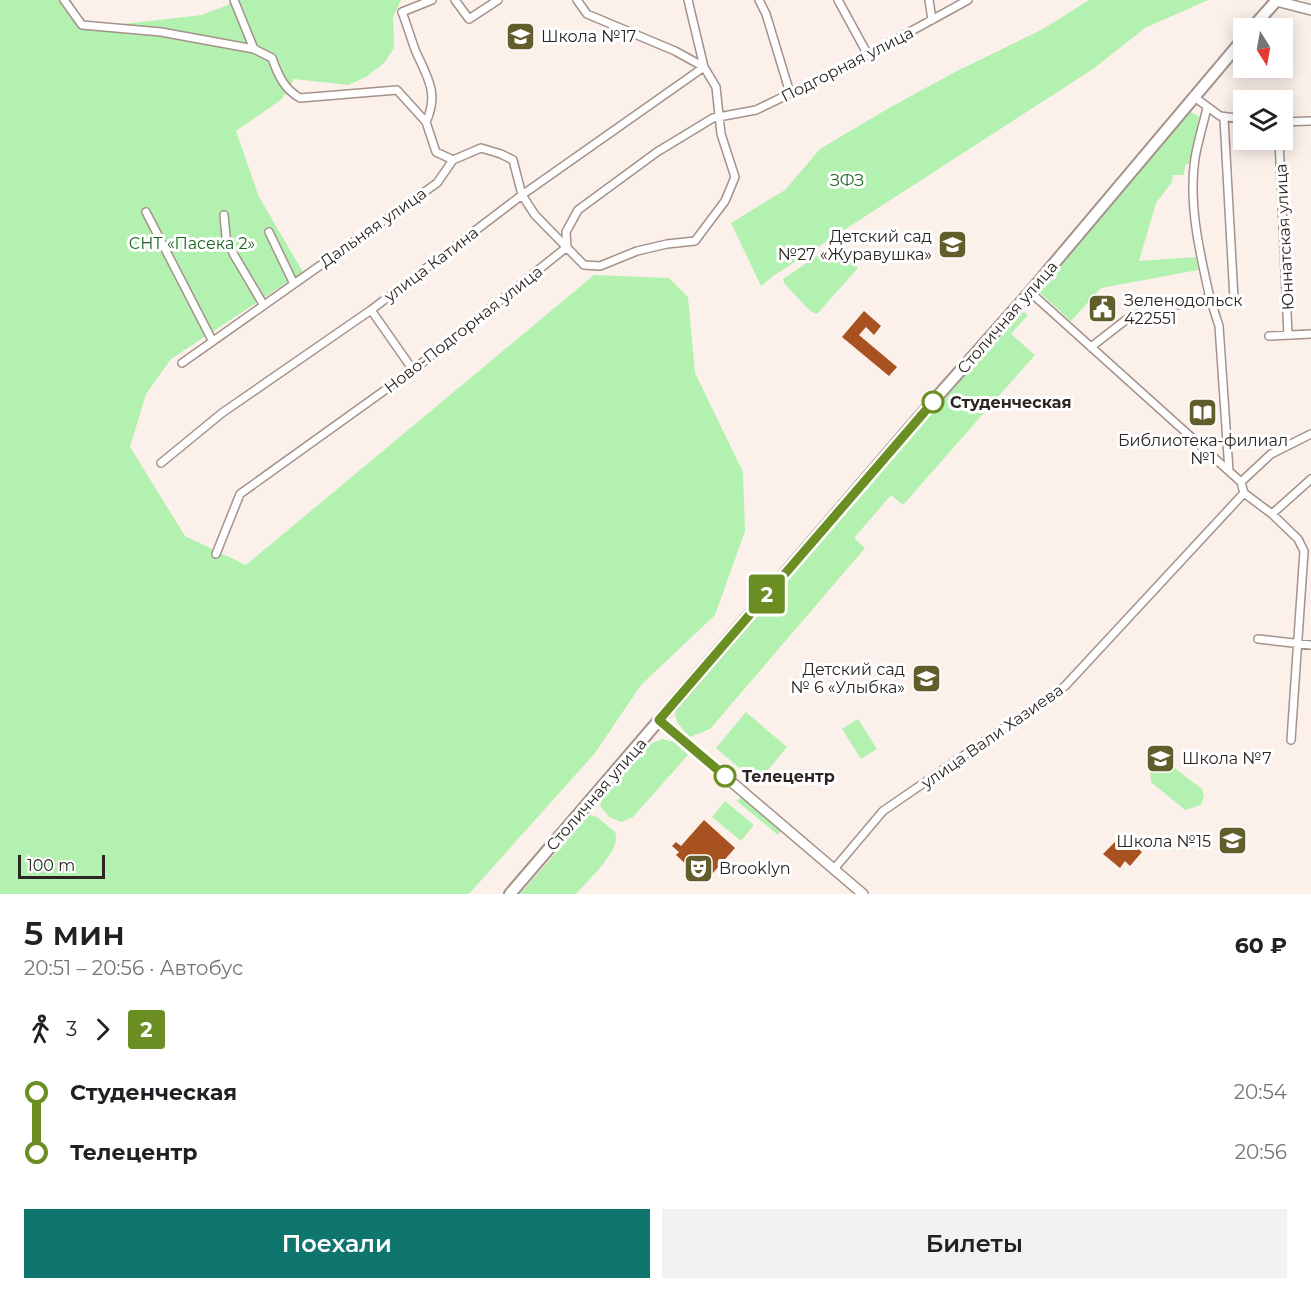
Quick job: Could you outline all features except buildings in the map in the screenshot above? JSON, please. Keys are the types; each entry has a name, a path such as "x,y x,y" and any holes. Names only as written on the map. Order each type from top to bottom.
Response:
{"main road":[{"path":"1261,18 1276,1"},
{"name":"Столичная улица","path":"510,894 913,424 1030,292 1233,51"}],"street":[{"path":"64,0 82,25 161,32 254,49 272,58 278,77 293,94 300,98 397,90 426,122 436,152 453,160 481,148 513,160 522,195 535,215 584,265 600,266 637,251 667,244 695,241 725,201 735,177 721,134 716,87 704,68 688,0"},
{"path":"234,0 254,49"},
{"path":"426,122 433,108 430,80 416,51 402,12 432,0"},
{"path":"455,0 469,19 498,0"},
{"path":"576,0 587,14 675,51 704,68"},
{"path":"759,0 766,14 790,93"},
{"path":"838,0 868,55"},
{"path":"929,0 932,20"},
{"name":"Подгорная улица","path":"720,117 756,110 868,55 969,0"},
{"path":"1276,1 1311,9"},
{"name":"улица Катина","path":"161,463 222,413 371,310 522,195 704,68"},
{"path":"1193,96 1224,118 1233,118"},
{"path":"1207,108 1195,158 1194,185 1199,251 1219,326 1228,471"},
{"path":"567,248 566,232 578,210 657,152 713,118 720,117"},
{"path":"1224,118 1234,300"},
{"path":"1293,122 1311,121"},
{"name":"Юннатская улица","path":"1280,150 1288,335"},
{"name":"Дальняя улица","path":"182,363 293,282 437,183 453,160"},
{"path":"146,212 212,340"},
{"path":"224,215 226,237 263,304"},
{"path":"268,232 293,282"},
{"name":"Ново-Подгорная улица","path":"216,554 240,494 413,370 567,248"},
{"path":"1030,292 1241,482 1244,493 1272,514 1298,539 1304,551 1291,740"},
{"path":"1091,347 1126,319 1142,312 1210,298"},
{"path":"371,310 413,370"},
{"path":"1269,336 1311,334"},
{"path":"1241,482 1271,454 1311,434"},
{"path":"1272,514 1311,479"},
{"name":"улица Вали Хазиева","path":"834,869 883,811 1065,686 1244,493"},
{"path":"1258,639 1311,645"},
{"path":"659,720 863,894"}],"green space":[{"name":"СНТ «Пасека 2»","path":"0,0 71,0 88,28 202,15 240,0 401,0 393,17 394,48 384,63 366,77 348,85 294,79 282,99 236,131 259,197 303,272 171,359 146,394 130,447 185,536 246,565 594,275 669,278 688,297 695,373 743,472 745,531 715,615 641,685 595,753 469,894 0,894"},
{"name":"ЗФЗ","path":"1089,0 1208,0 1145,28 1093,69 773,276 761,286 731,223 785,190 820,149 955,72 1043,29"},
{"path":"1190,112 1199,116 1191,163 1185,165 1184,175 1173,175 1172,182 1156,203 1139,261 1196,257 1198,270 1101,288 1071,321 1039,292"},
{"path":"836,243 858,268 817,314 810,311 784,283 783,279"},
{"path":"1022,310 1028,315 1011,334 1035,355 903,505 891,495 854,538 865,548 710,729 690,737 676,720 677,708"},
{"path":"746,712 787,747 757,783 716,748"},
{"path":"858,719 877,749 861,759 842,729"},
{"path":"662,739 674,742 688,755 633,817 621,822 609,817 600,806 601,799 650,744"},
{"path":"1164,760 1202,789 1204,797 1201,805 1185,810 1151,782 1150,769 1156,762"},
{"path":"742,796 782,830 778,835 737,801"},
{"path":"725,801 754,825 741,841 712,817"},
{"path":"589,815 597,817 615,832 616,839 609,856 595,873 576,894 520,894"}],"bus line":[{"name":"2","path":"725,776 659,720 933,402"}],"place":[{"name":"Школа №17","path":"520,36"},
{"name":"Детский сад №27 «Журавушка»","path":"953,245"},
{"name":"Зеленодольск 422551","path":"1103,309"},
{"name":"Студенческая","path":"933,402"},
{"name":"Библиотека-филиал №1","path":"1203,412"},
{"name":"Детский сад № 6 «Улыбка»","path":"926,678"},
{"name":"Школа №7","path":"1161,758"},
{"name":"Телецентр","path":"725,776"},
{"name":"Школа №15","path":"1232,841"},
{"name":"Brooklyn","path":"698,868"}]}
